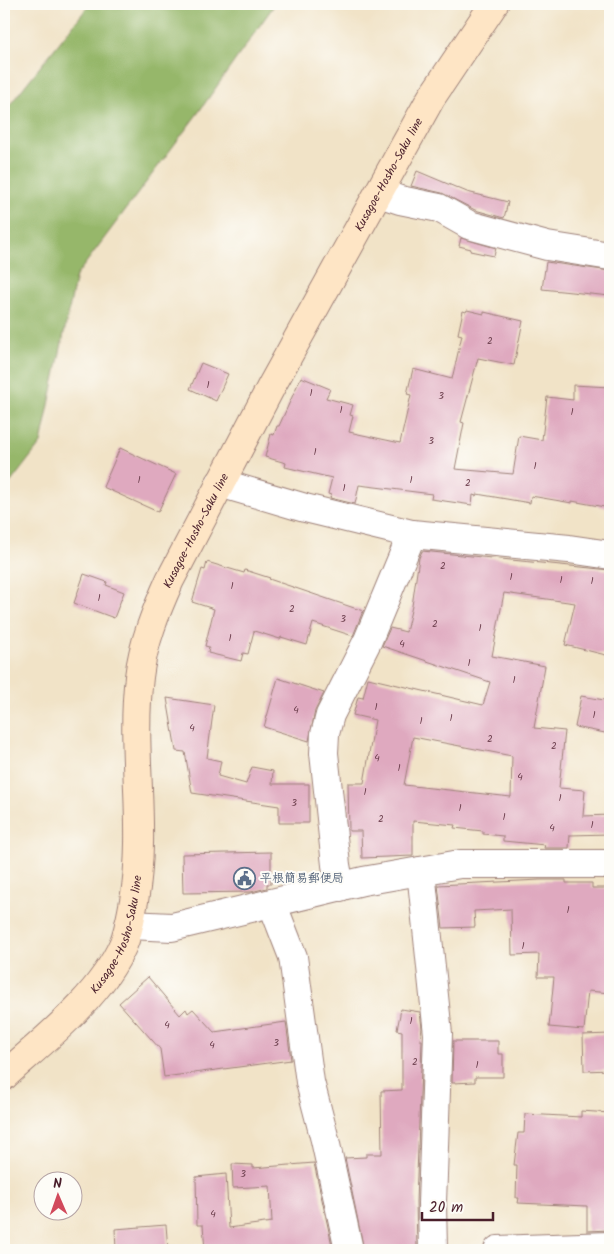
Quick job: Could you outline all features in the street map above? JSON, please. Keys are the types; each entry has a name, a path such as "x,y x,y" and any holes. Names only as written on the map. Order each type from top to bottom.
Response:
{"main road":[{"name":"Kusagoe-Hosho-Saku line","path":"4,1076 48,1038 98,984 115,960 123,944 129,926 138,875 137,706 139,677 158,607 170,580 272,385 431,98 494,4"}],"street":[{"path":"378,193 400,200 439,208 469,225 546,246 610,256"},
{"path":"220,483 305,508 412,534 569,549 610,555"},
{"path":"340,887 325,762 325,734 330,715 368,640 412,534"},
{"path":"129,926 172,927 340,887 460,864 610,864"},
{"path":"421,871 438,1034 432,1203 433,1250"},
{"path":"272,903 294,957 310,1082 349,1250"},
{"path":"498,1250 610,1246"}],"green space":[{"path":"90,4 275,4 198,113 76,276 41,443 4,491 4,112"}],"building":[{"path":"417,171 467,192 508,202 504,218 475,210 442,193 411,186"},
{"path":"461,238 496,248 494,256 470,251 471,249 459,246"},
{"path":"546,262 610,271 610,296 542,289"},
{"path":"467,310 523,321 514,365 478,358 461,422 464,423 455,469 513,474 519,436 542,440 547,397 573,400 573,385 610,387 610,508 531,496 530,503 477,494 476,496 473,495 472,505 431,499 432,494 359,485 355,504 330,498 331,495 328,494 332,478 285,467 286,463 265,457 271,434 274,435 277,426 279,426 301,377 330,389 326,398 353,405 350,415 353,416 349,432 400,443 411,395 407,394 413,369 452,379 462,335 458,334 463,311 466,312"},
{"path":"201,363 228,374 216,401 190,389"},
{"path":"120,448 176,474 158,512 103,487"},
{"path":"422,551 610,570 610,656 565,645 575,603 504,593 492,656 545,666 534,728 565,731 559,788 585,790 583,816 610,815 610,834 570,835 569,848 544,848 545,845 503,841 503,836 483,834 483,831 454,828 455,825 413,821 413,856 362,858 361,831 349,831 348,783 364,783 375,720 353,715 358,697 363,698 368,678 483,705 490,682 382,646 390,628 406,632 419,558","holes":["413,737 512,756 511,797 404,785"]},
{"path":"207,562 244,573 245,570 363,611 353,636 313,623 307,645 254,631 248,654 243,653 241,661 208,653 209,647 205,646 214,609 192,602 202,569 205,570"},
{"path":"84,574 107,582 106,585 124,592 114,618 74,603"},
{"path":"278,678 324,693 315,711 309,741 264,727"},
{"path":"581,696 610,701 610,734 575,727"},
{"path":"167,698 214,705 207,758 221,761 218,776 246,784 252,767 273,771 272,784 309,784 309,823 279,823 279,806 192,793 185,752 176,751"},
{"name":"平根簡易郵便局","path":"271,852 271,884 267,884 267,888 251,892 183,893 182,854"},
{"path":"566,880 566,883 592,883 592,888 610,888 610,993 588,991 584,1030 549,1027 554,977 538,977 539,954 512,955 511,909 474,911 475,927 443,928 438,885"},
{"path":"148,977 180,1015 186,1009 188,1013 193,1009 214,1032 286,1022 291,1060 164,1077 160,1049 119,1003"},
{"path":"401,1009 420,1012 422,1028 420,1040 422,1040 416,1202 417,1250 364,1250 345,1158 366,1157 366,1154 382,1154 381,1091 402,1090 402,1031 397,1030"},
{"path":"610,1034 610,1070 584,1071 583,1035"},
{"path":"453,1041 498,1041 498,1054 503,1054 503,1077 475,1077 475,1082 452,1083"},
{"path":"581,1111 610,1113 610,1230 587,1231 587,1206 518,1203 519,1198 516,1198 517,1165 514,1165 518,1133 524,1133 525,1114 581,1117"},
{"path":"314,1163 333,1250 205,1250 203,1225 197,1225 196,1177 226,1174 229,1228 272,1222 270,1186 233,1188 232,1164 253,1165 253,1168"},
{"path":"166,1225 168,1250 116,1250 115,1229"}],"place":[{"name":"平根簡易郵便局","path":"244,878"}]}
